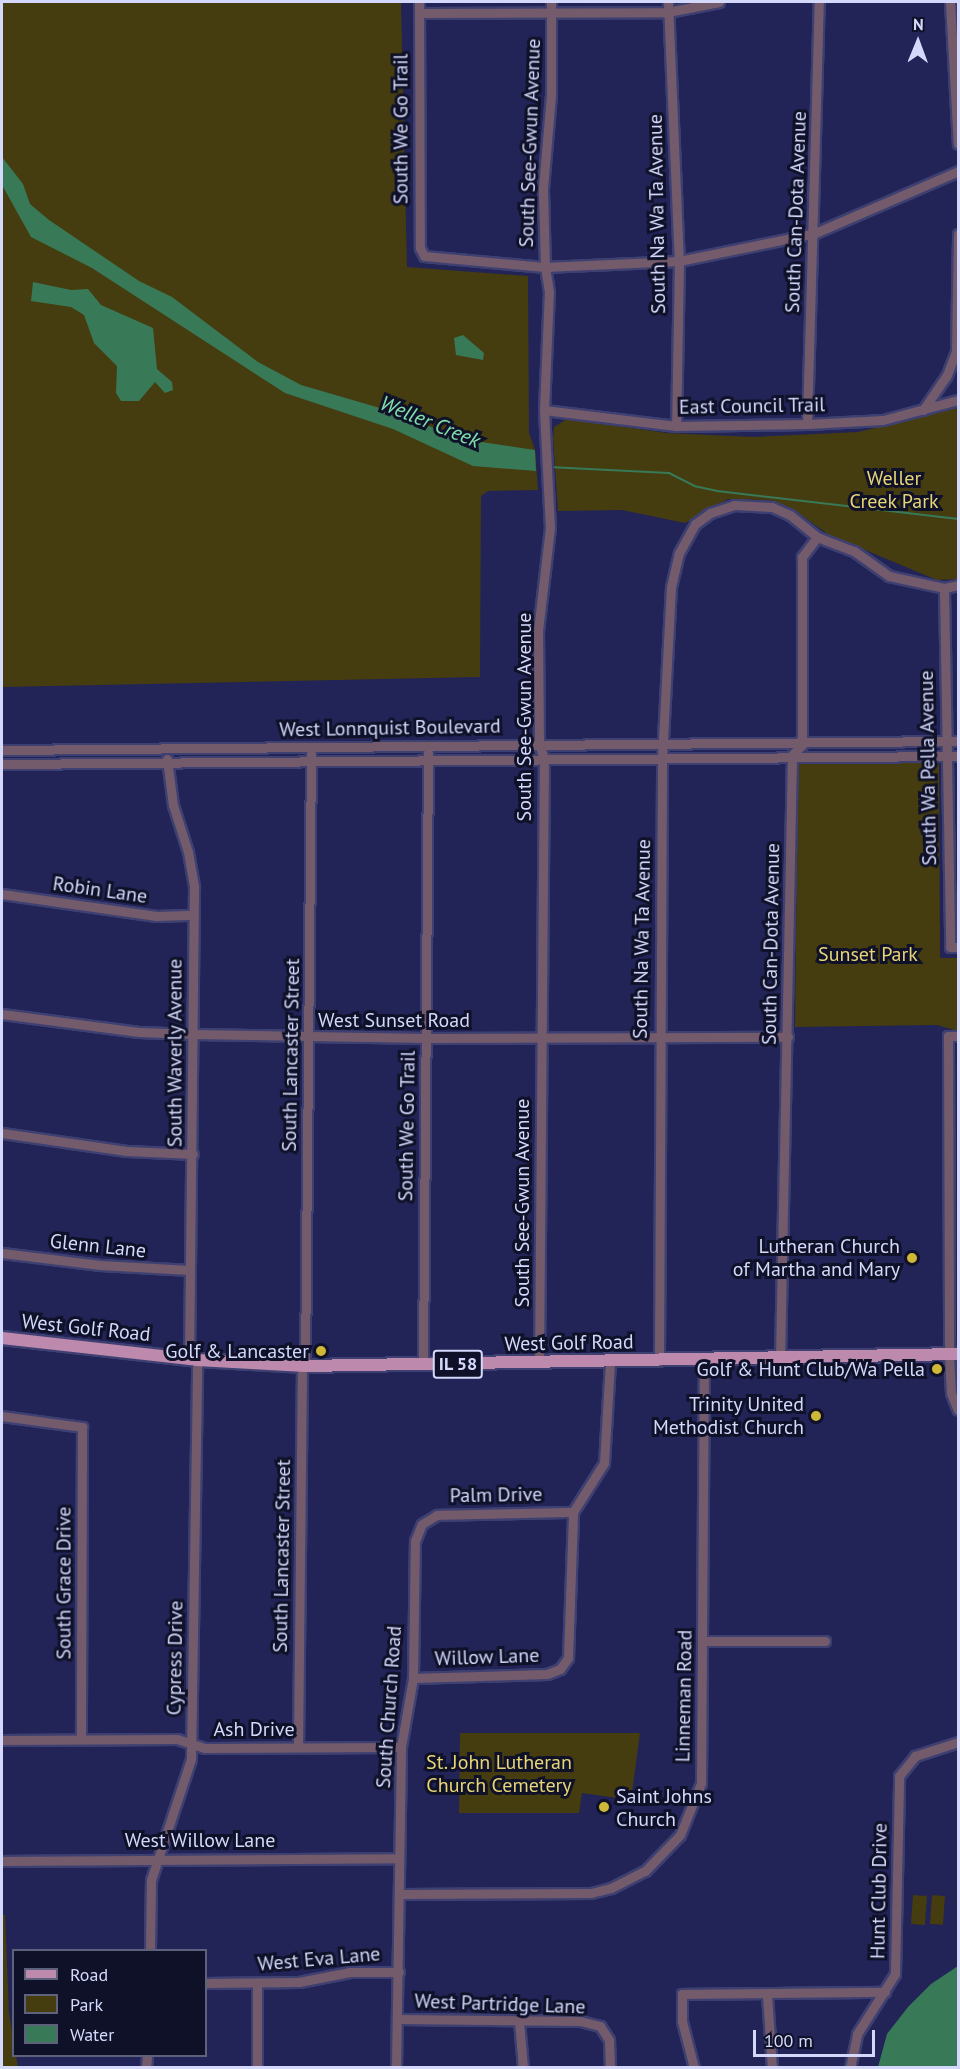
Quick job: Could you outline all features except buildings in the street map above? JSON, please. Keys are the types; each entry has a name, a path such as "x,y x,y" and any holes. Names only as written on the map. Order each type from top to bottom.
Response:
{"main road":[{"name":"West Golf Road","path":"2,1338 193,1360 304,1366 954,1355"}],"street":[{"name":"South We Go Trail","path":"419,2 420,248 424,256 545,267"},
{"name":"South See-Gwun Avenue","path":"539,1363 544,759 539,744 538,631 550,528 544,410 549,292 545,267 543,188 550,95 551,2"},
{"name":"South Na Wa Ta Avenue","path":"668,2 679,261 676,426"},
{"path":"419,13 669,12 719,2"},
{"name":"South Can-Dota Avenue","path":"807,424 815,233 819,2"},
{"path":"950,2 958,144"},
{"path":"545,267 679,261 815,233 958,171"},
{"path":"923,410 947,375 957,353 958,234"},
{"name":"East Council Trail","path":"544,410 676,426 807,424 883,420 958,400"},
{"name":"South Na Wa Ta Avenue","path":"659,1361 658,1037 662,758 666,743 671,587 679,553 695,524 723,507 764,506 790,515 817,537"},
{"path":"792,755 802,745 802,557 817,537 854,551 889,576 944,588 958,585"},
{"name":"South Wa Pella Avenue","path":"944,588 944,755 954,947"},
{"name":"West Lonnquist Boulevard","path":"2,750 666,743 802,745 958,741"},
{"name":"South We Go Trail","path":"423,1364 428,745"},
{"name":"South Lancaster Street","path":"298,1747 310,1037 311,746"},
{"name":"South Waverly Avenue","path":"166,750 173,805 192,867 194,915 193,1154 190,1270 193,1360"},
{"name":"South Can-Dota Avenue","path":"780,1359 792,755"},
{"name":"West Lonnquist Boulevard","path":"2,764 167,764 311,760 792,755 958,756"},
{"name":"Robin Lane","path":"2,894 156,916 194,915"},
{"name":"West Sunset Road","path":"2,1014 139,1032 193,1034 426,1038 788,1037"},
{"path":"958,1036 948,1036 954,1355 951,1393 958,1410"},
{"path":"2,1133 128,1151 193,1154"},
{"name":"Glenn Lane","path":"2,1253 100,1265 190,1270"},
{"name":"Cypress Drive","path":"150,1949 151,1880 187,1776 192,1743 193,1360"},
{"name":"Linneman Road","path":"400,1894 591,1893 627,1881 658,1862 690,1818 701,1783 704,1641 704,1360"},
{"path":"573,1512 604,1463 610,1362"},
{"name":"South Grace Drive","path":"2,1416 82,1427 81,1738"},
{"name":"Palm Drive","path":"422,1524 437,1515 457,1512 573,1512"},
{"name":"Willow Lane","path":"414,1678 547,1674 560,1669 571,1643 573,1512"},
{"name":"South Church Road","path":"399,1858 401,1747 414,1678 415,1541 422,1524"},
{"path":"704,1641 825,1641"},
{"name":"Ash Drive","path":"2,1740 177,1739 205,1748 401,1747"},
{"name":"Hunt Club Drive","path":"850,2067 857,2034 895,1974 899,1776 915,1756 958,1742"},
{"name":"West Willow Lane","path":"2,1861 159,1858 399,1858"},
{"path":"396,2067 399,2019 399,1858"},
{"name":"West Eva Lane","path":"207,1983 310,1982 350,1972 399,1972"},
{"path":"257,1983 257,2067"},
{"path":"693,2067 682,2020 682,1994 767,1995 885,1992"},
{"path":"767,1995 772,2067"},
{"name":"West Partridge Lane","path":"399,2019 580,2021 600,2026 609,2040 610,2067"},
{"path":"519,2021 523,2067"}],"green space":[{"path":"2,2 401,2 407,267 528,276 529,433 535,450 538,490 488,491 481,496 480,677 2,687"},
{"name":"Weller Creek Park","path":"958,408 958,579 937,580 829,535 793,509 769,500 728,499 685,523 622,510 558,511 554,427 567,419 667,433 754,437 858,432"},
{"name":"Sunset Park","path":"935,759 939,765 940,958 958,958 958,1031 937,1025 795,1027 798,760"},
{"name":"St. John Lutheran Church Cemetery","path":"460,1733 640,1733 631,1800 582,1793 579,1813 459,1813"},
{"path":"913,1895 927,1896 925,1925 911,1924"},
{"path":"932,1895 945,1896 943,1925 930,1924"},
{"path":"2,1915 5,1915 12,2057 16,2057 18,2067 2,2067"}],"water":[{"path":"2,157 23,184 30,204 49,220 139,281 172,297 258,362 301,385 397,413 461,439 535,450 536,471 473,466 393,429 285,393 92,268 31,237 2,185"},
{"path":"33,282 71,290 88,289 101,305 153,328 157,369 172,382 173,390 165,393 155,382 139,401 121,401 116,393 117,366 94,343 84,315 71,307 31,301"},
{"path":"463,335 484,353 483,360 456,355 454,338"},
{"path":"958,1966 958,2067 878,2067 887,2034 908,2007 931,1984"}],"waterway":[{"name":"Weller Creek","path":"549,467 669,473 694,486 717,491 958,519"}],"place":[{"name":"Lutheran Church of Martha and Mary","path":"912,1258"},
{"name":"Golf & Lancaster","path":"321,1351"},
{"name":"Golf & Hunt Club/Wa Pella","path":"937,1369"},
{"name":"Trinity United Methodist Church","path":"816,1416"},
{"name":"Saint Johns Church","path":"604,1807"}]}
